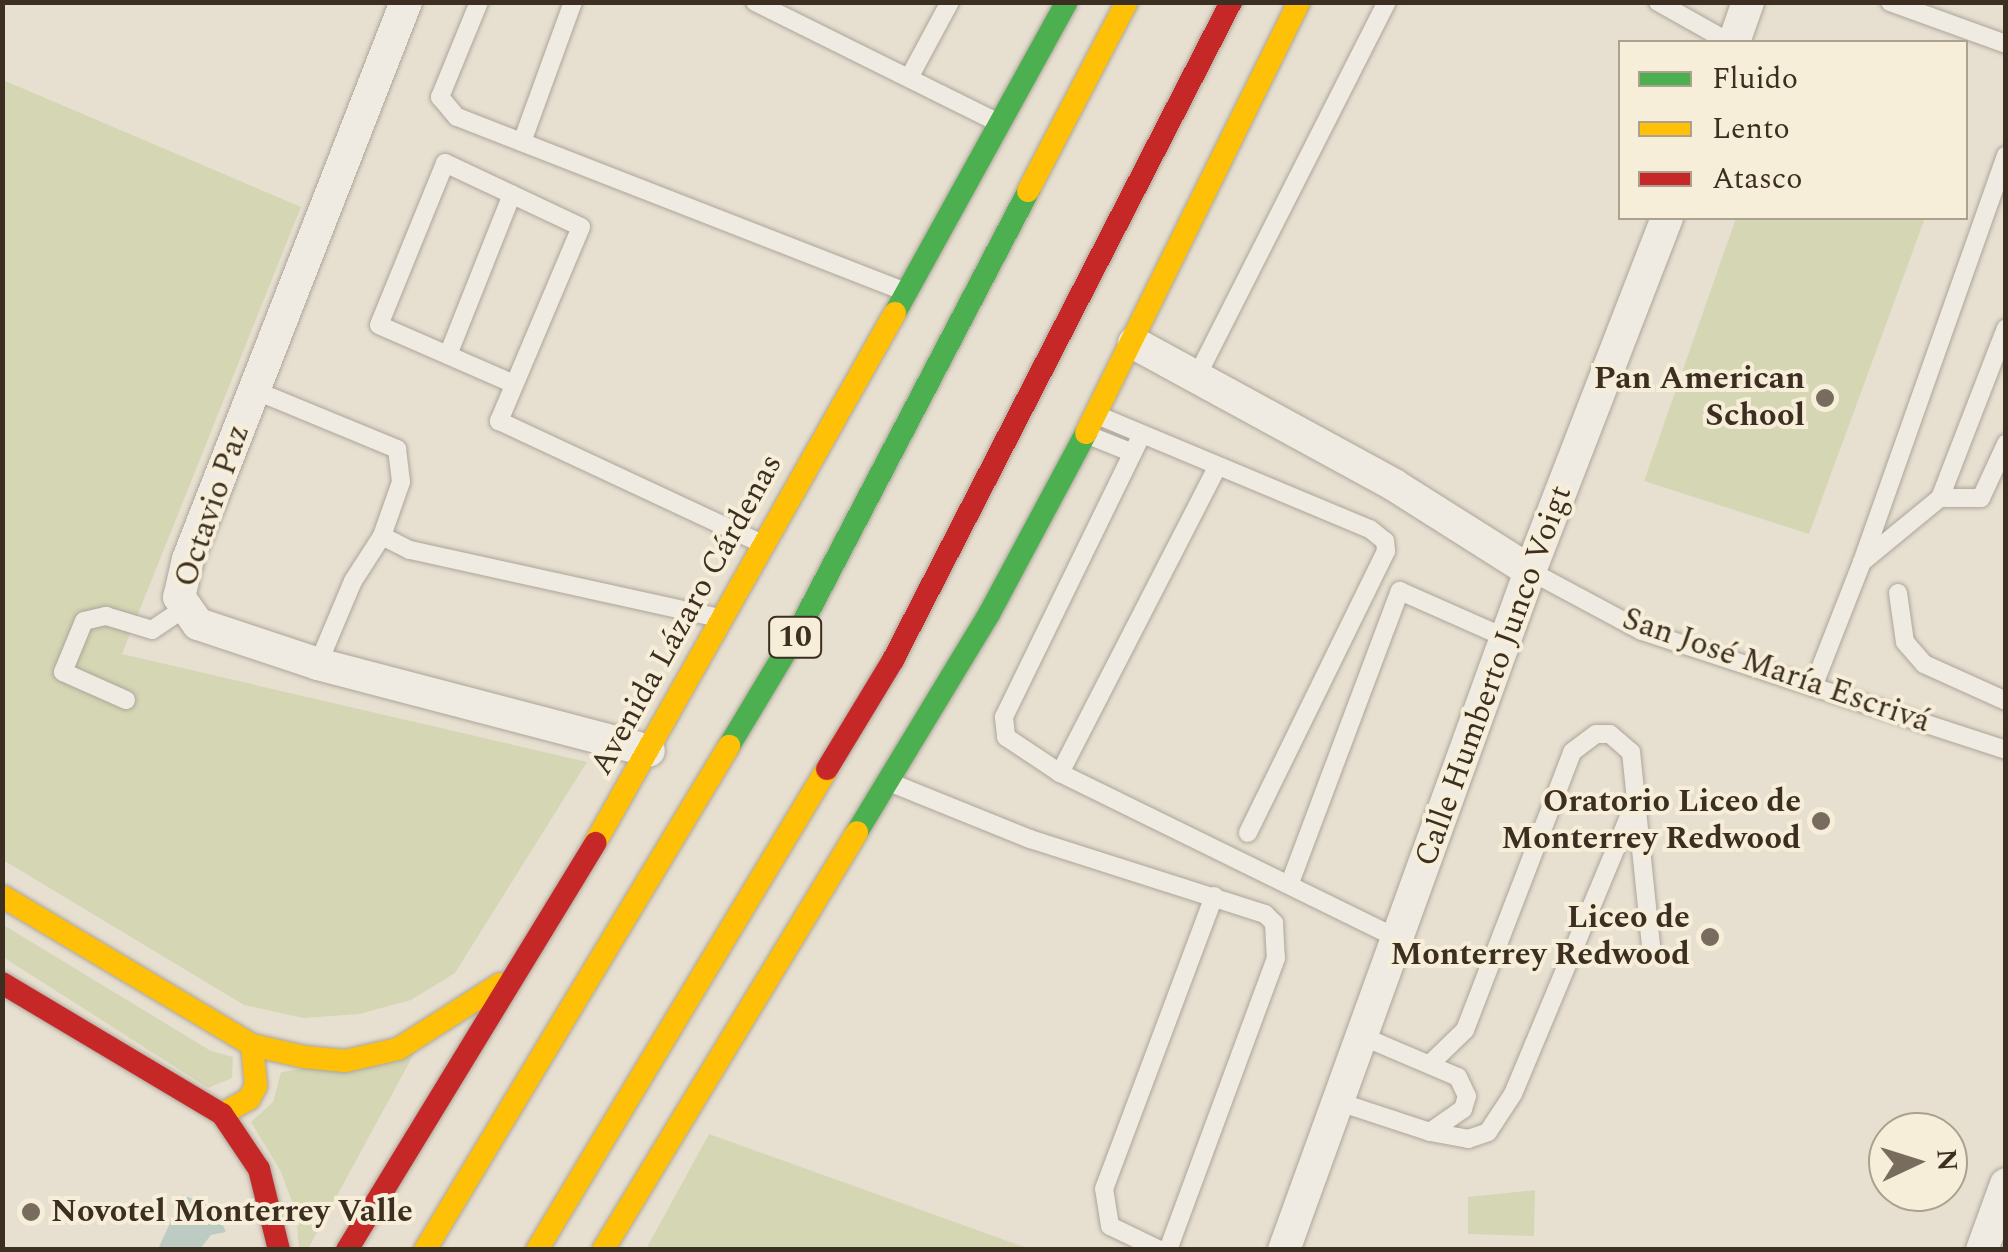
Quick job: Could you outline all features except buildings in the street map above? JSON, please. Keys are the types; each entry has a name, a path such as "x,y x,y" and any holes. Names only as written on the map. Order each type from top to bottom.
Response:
{"main road":[{"name":"Avenida Lázaro Cárdenas","path":"347,1250 523,966 724,620 1067,2"},
{"name":"10","path":"425,1250 800,628 1126,2"},
{"path":"537,1250 893,660 1232,2"},
{"path":"603,1250 889,782 1092,425 1300,2"},
{"path":"2,896 252,1044 305,1057 372,1058 425,1036 523,966"},
{"path":"2,983 222,1114 259,1169 279,1250"},
{"path":"222,1114 249,1099 256,1086 252,1044"}],"street":[{"name":"Octavio Paz","path":"406,2 188,558 183,608 198,624 318,664 648,750"},
{"path":"1733,40 1748,2"},
{"name":"Calle Humberto Junco Voigt","path":"1284,1250 1530,571 1665,220"},
{"name":"San José María Escrivá","path":"1134,343 1394,484 1530,571"},
{"path":"1982,1250 2006,1184"}],"lane":[{"path":"479,2 444,82 443,107 522,142 904,291"},
{"path":"522,142 573,2"},
{"path":"755,2 997,122"},
{"path":"909,78 950,2"},
{"path":"1198,376 1387,2"},
{"path":"1658,2 1728,40"},
{"path":"1890,2 2006,44"},
{"path":"1812,687 1862,562 2006,156"},
{"path":"514,384 379,325 445,163 580,226 514,384 498,421 765,545"},
{"path":"448,355 512,194"},
{"path":"1862,562 1940,498 2006,328"},
{"path":"254,390 397,449 401,482 382,536 354,581 318,664"},
{"path":"1092,425 1141,436 1216,470 1370,529 1386,550 1248,833"},
{"path":"1092,425 1132,453"},
{"path":"1141,436 1003,724 1014,747 1398,939"},
{"path":"1940,498 1980,498 2006,444"},
{"path":"1060,773 1216,470"},
{"path":"382,536 410,550 724,620"},
{"name":"San José María Escrivá","path":"1530,571 1642,632 2006,750"},
{"path":"1290,883 1400,591 1506,638"},
{"path":"1898,593 1905,642 1924,664 2006,701"},
{"path":"126,700 63,672 84,621 106,616 152,630 183,608"},
{"path":"1431,1063 1465,1030 1572,752 1583,739 1596,734 1622,741 1631,752 1651,946"},
{"path":"889,782 1030,839 1214,896 1274,922 1276,958 1168,1250"},
{"path":"1339,1102 1430,1132 1479,1138 1502,1118 1637,798"},
{"path":"1160,1250 1110,1226 1104,1189 1214,896"},
{"path":"1364,1037 1458,1077 1467,1096 1457,1119 1430,1132"}],"green space":[{"path":"3,80 301,207 122,654 587,762 455,973 411,1000 359,1014 304,1018 244,1005 3,860"},
{"path":"1735,220 1924,220 1809,534 1644,481"},
{"path":"2,924 211,1051 233,1057 232,1078 208,1088 3,957"},
{"path":"415,1052 308,1249 299,1249 296,1212 280,1170 251,1122 273,1102 281,1072"},
{"path":"709,1134 1030,1249 646,1249"},
{"path":"1535,1190 1534,1236 1468,1234 1468,1197"}],"shaded area":[{"path":"183,1195 215,1208 226,1232 211,1235 200,1249 158,1249"}],"traffic: fast":[{"path":"895,313 1067,2"},
{"path":"729,746 800,628 1028,191"},
{"path":"857,832 989,614 1086,433"}],"traffic: slow":[{"path":"1028,191 1127,2"},
{"path":"1086,433 1299,2"},
{"path":"595,843 895,313"},
{"path":"425,1250 729,746"},
{"path":"537,1250 827,769"},
{"path":"603,1250 857,832"},
{"path":"2,896 252,1045 305,1057 345,1061 398,1049 500,984"},
{"path":"222,1114 249,1099 256,1086 252,1045"}],"traffic: jam":[{"path":"827,769 893,660 1231,2"},
{"path":"347,1250 595,843"},
{"path":"2,983 222,1114 259,1169 279,1250"}],"place":[{"name":"Pan American School","path":"1825,398"},
{"name":"Oratorio Liceo de Monterrey Redwood","path":"1821,821"},
{"name":"Liceo de Monterrey Redwood","path":"1710,937"},
{"name":"Novotel Monterrey Valle","path":"31,1212"}]}
